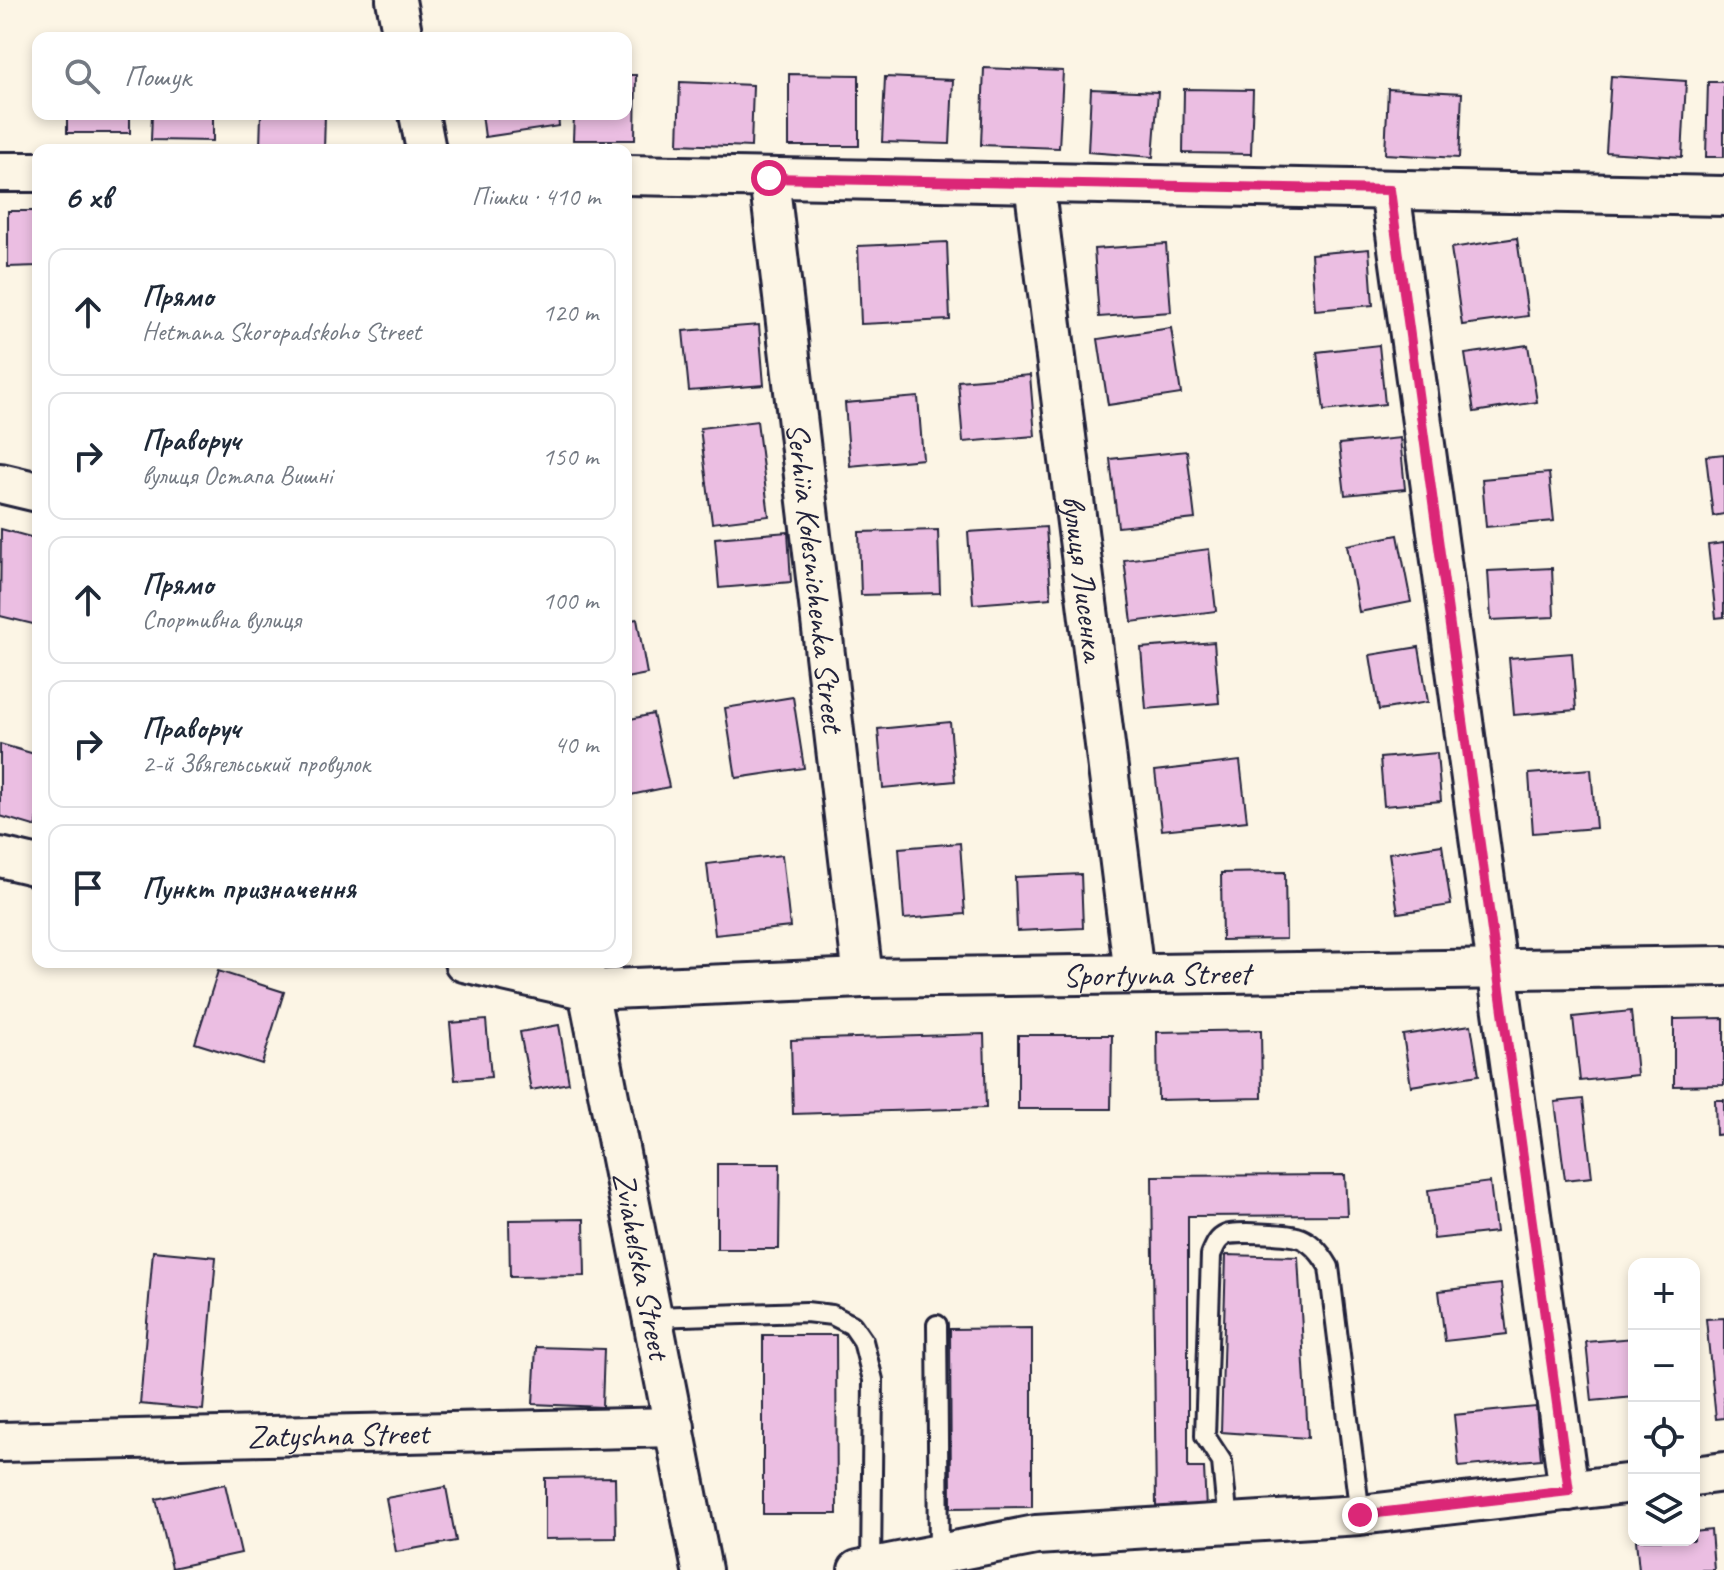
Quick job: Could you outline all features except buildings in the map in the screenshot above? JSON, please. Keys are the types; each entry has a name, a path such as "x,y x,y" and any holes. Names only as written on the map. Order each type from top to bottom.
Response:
{"street":[{"path":"396,0 402,32"},
{"path":"420,120 425,144"},
{"path":"0,172 32,172"},
{"path":"632,175 1724,196"},
{"name":"Serhiia Kolesnichenka Street","path":"769,178 863,978"},
{"name":"вулиця Лисенка","path":"1034,183 1134,974"},
{"path":"1390,190 1569,1491"},
{"path":"0,483 32,491"},
{"path":"0,857 32,865"},
{"name":"Sportyvna Street","path":"516,968 585,976 863,978 1724,966"},
{"name":"Zviahelska Street","path":"585,976 702,1570"},
{"name":"Zatyshna Street","path":"0,1442 675,1427"},
{"path":"1700,1475 1724,1472"},
{"path":"864,1569 1036,1535 1360,1515 1628,1484"}],"lane":[{"path":"1228,1523 1222,1462 1205,1436 1205,1421 1211,1255 1216,1242 1227,1234 1238,1233 1299,1237 1320,1251 1329,1267 1360,1515"},
{"path":"653,1317 806,1312 832,1315 852,1325 863,1341 873,1380 864,1569"},
{"path":"937,1325 939,1555"}],"route":[{"path":"769,178 1390,190 1569,1491 1360,1515"}]}
